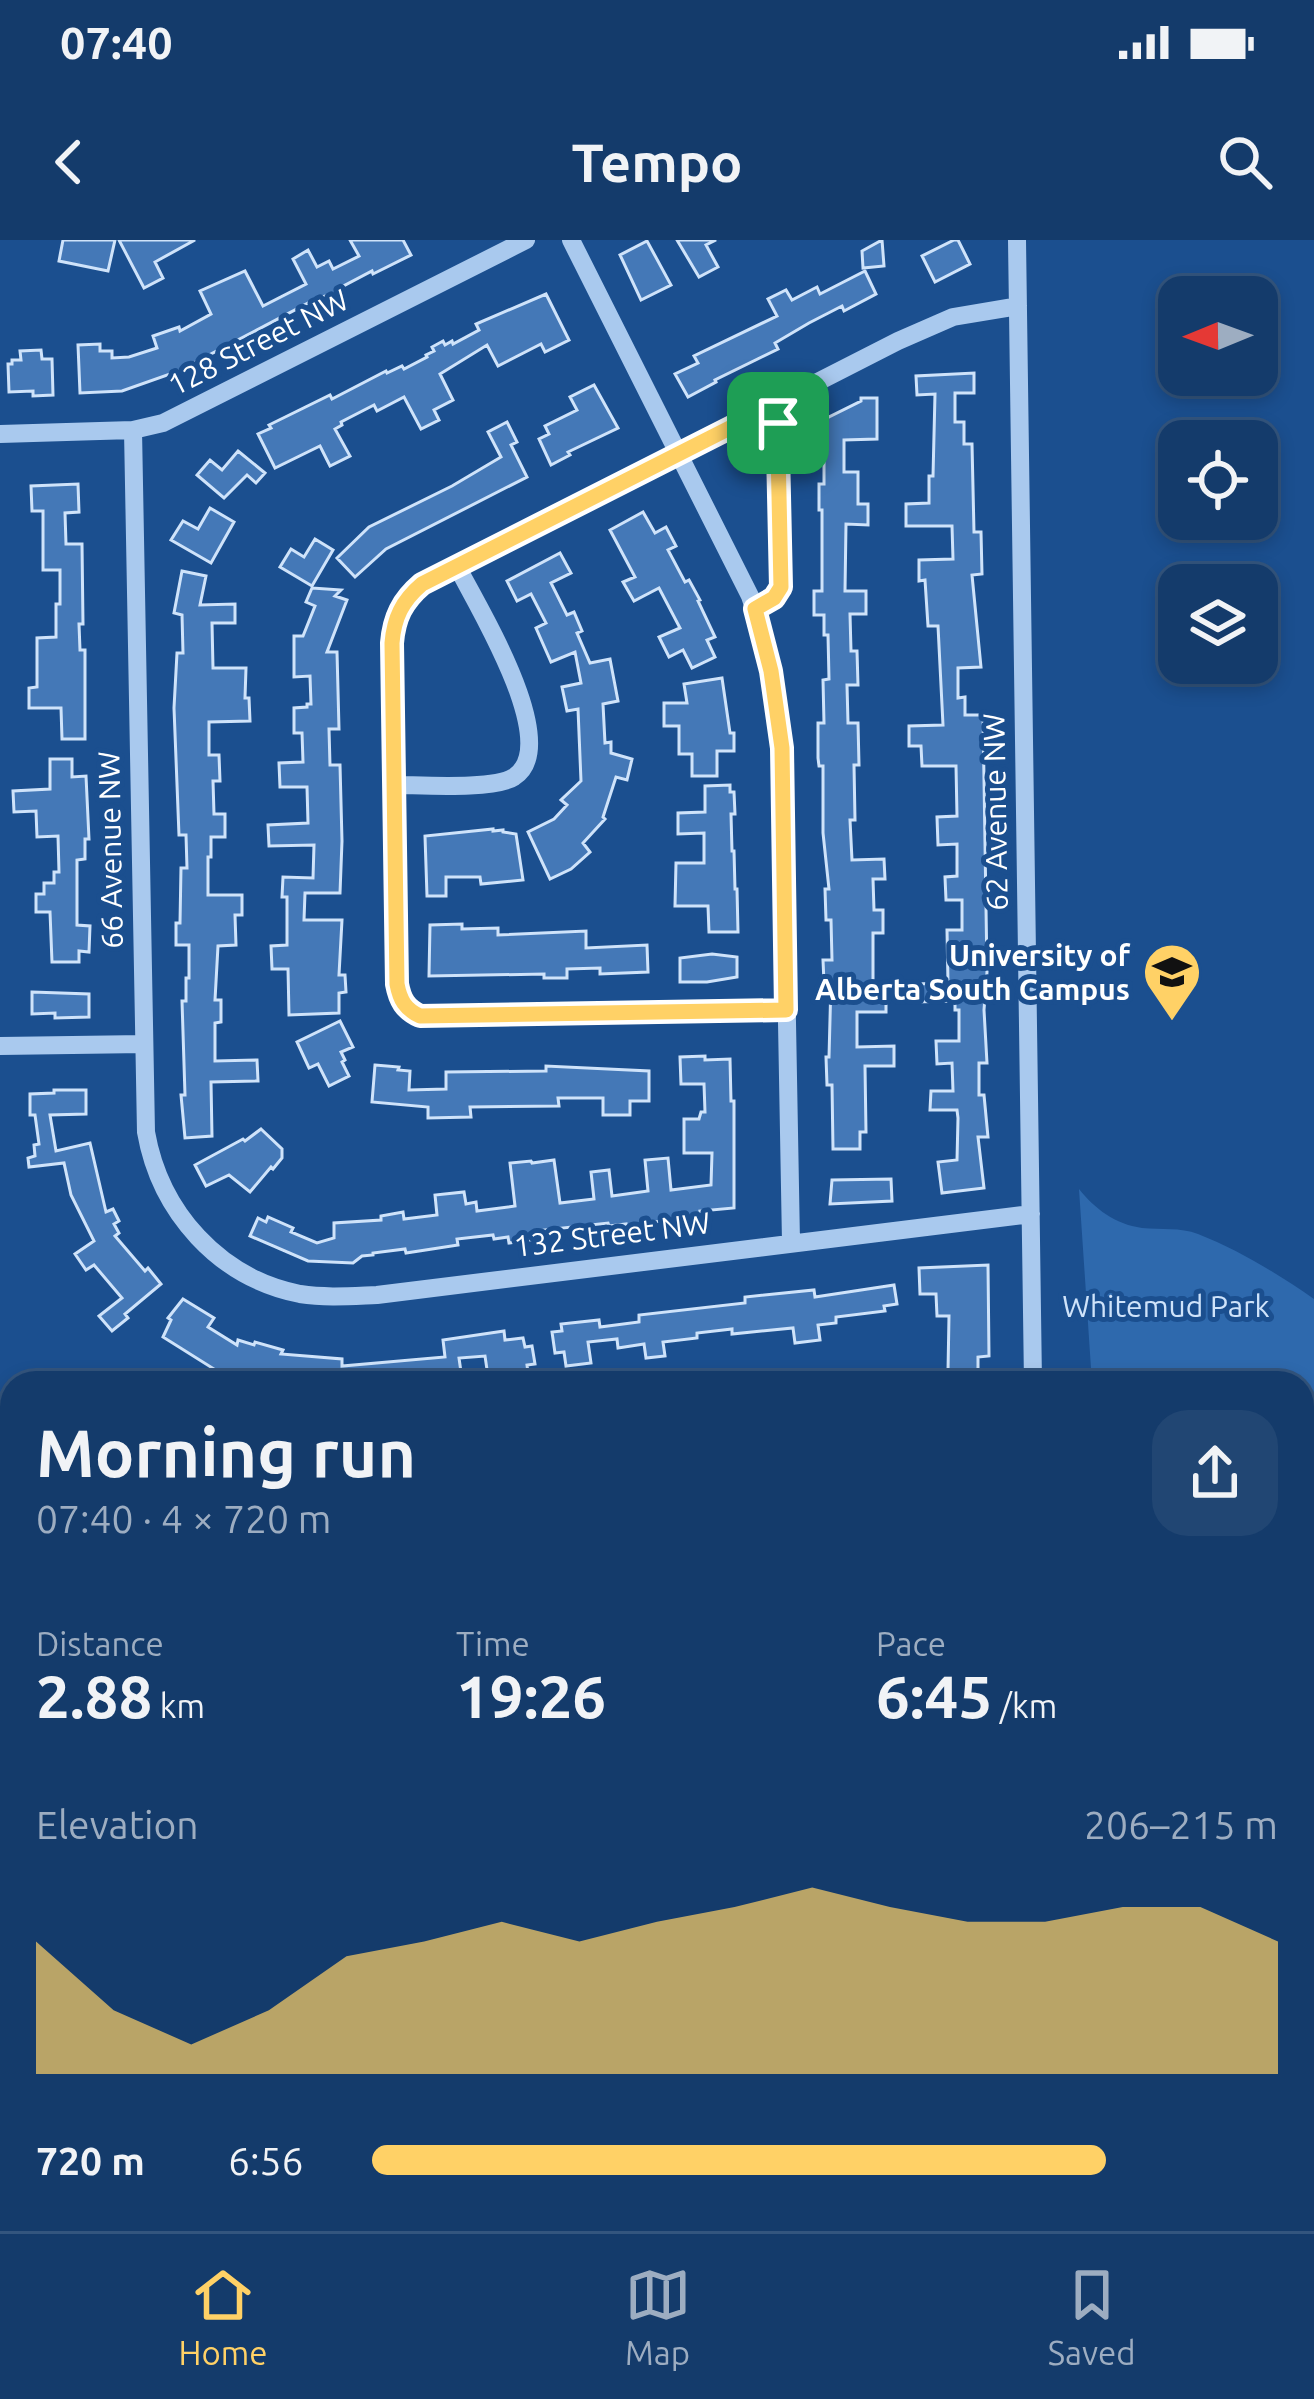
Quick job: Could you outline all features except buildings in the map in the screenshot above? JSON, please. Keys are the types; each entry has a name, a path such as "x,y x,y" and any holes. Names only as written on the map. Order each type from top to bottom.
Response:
{"street":[{"name":"128 Street NW","path":"0,434 134,430 184,414 526,240"},
{"path":"572,240 755,609 771,671 782,748 790,1242"},
{"name":"62 Avenue NW","path":"1017,240 1034,1371"},
{"path":"786,1010 420,1016 404,1005 397,984 393,627 403,604 422,584 457,566 938,322 1018,306"},
{"path":"755,609 774,598 781,587 777,404"},
{"name":"66 Avenue NW","path":"134,430 145,1112 150,1155 172,1206 210,1250"},
{"path":"394,785 491,784 513,778 527,759 529,732 521,695 457,566"},
{"path":"0,1046 144,1044"},
{"name":"132 Street NW","path":"210,1250 265,1283 299,1294 334,1297 1031,1214"}],"green space":[{"name":"Whitemud Park","path":"1079,1189 1114,1219 1142,1228 1198,1234 1258,1263 1314,1299 1314,1371 1091,1371"}],"place":[{"name":"University of Alberta South Campus","path":"1172,1023"}],"route":[{"path":"777,404 778,423 781,587 774,598 755,609 766,645 782,748 786,1010 420,1016 411,1012 397,984 392,643 403,604 422,584 777,404"}]}
